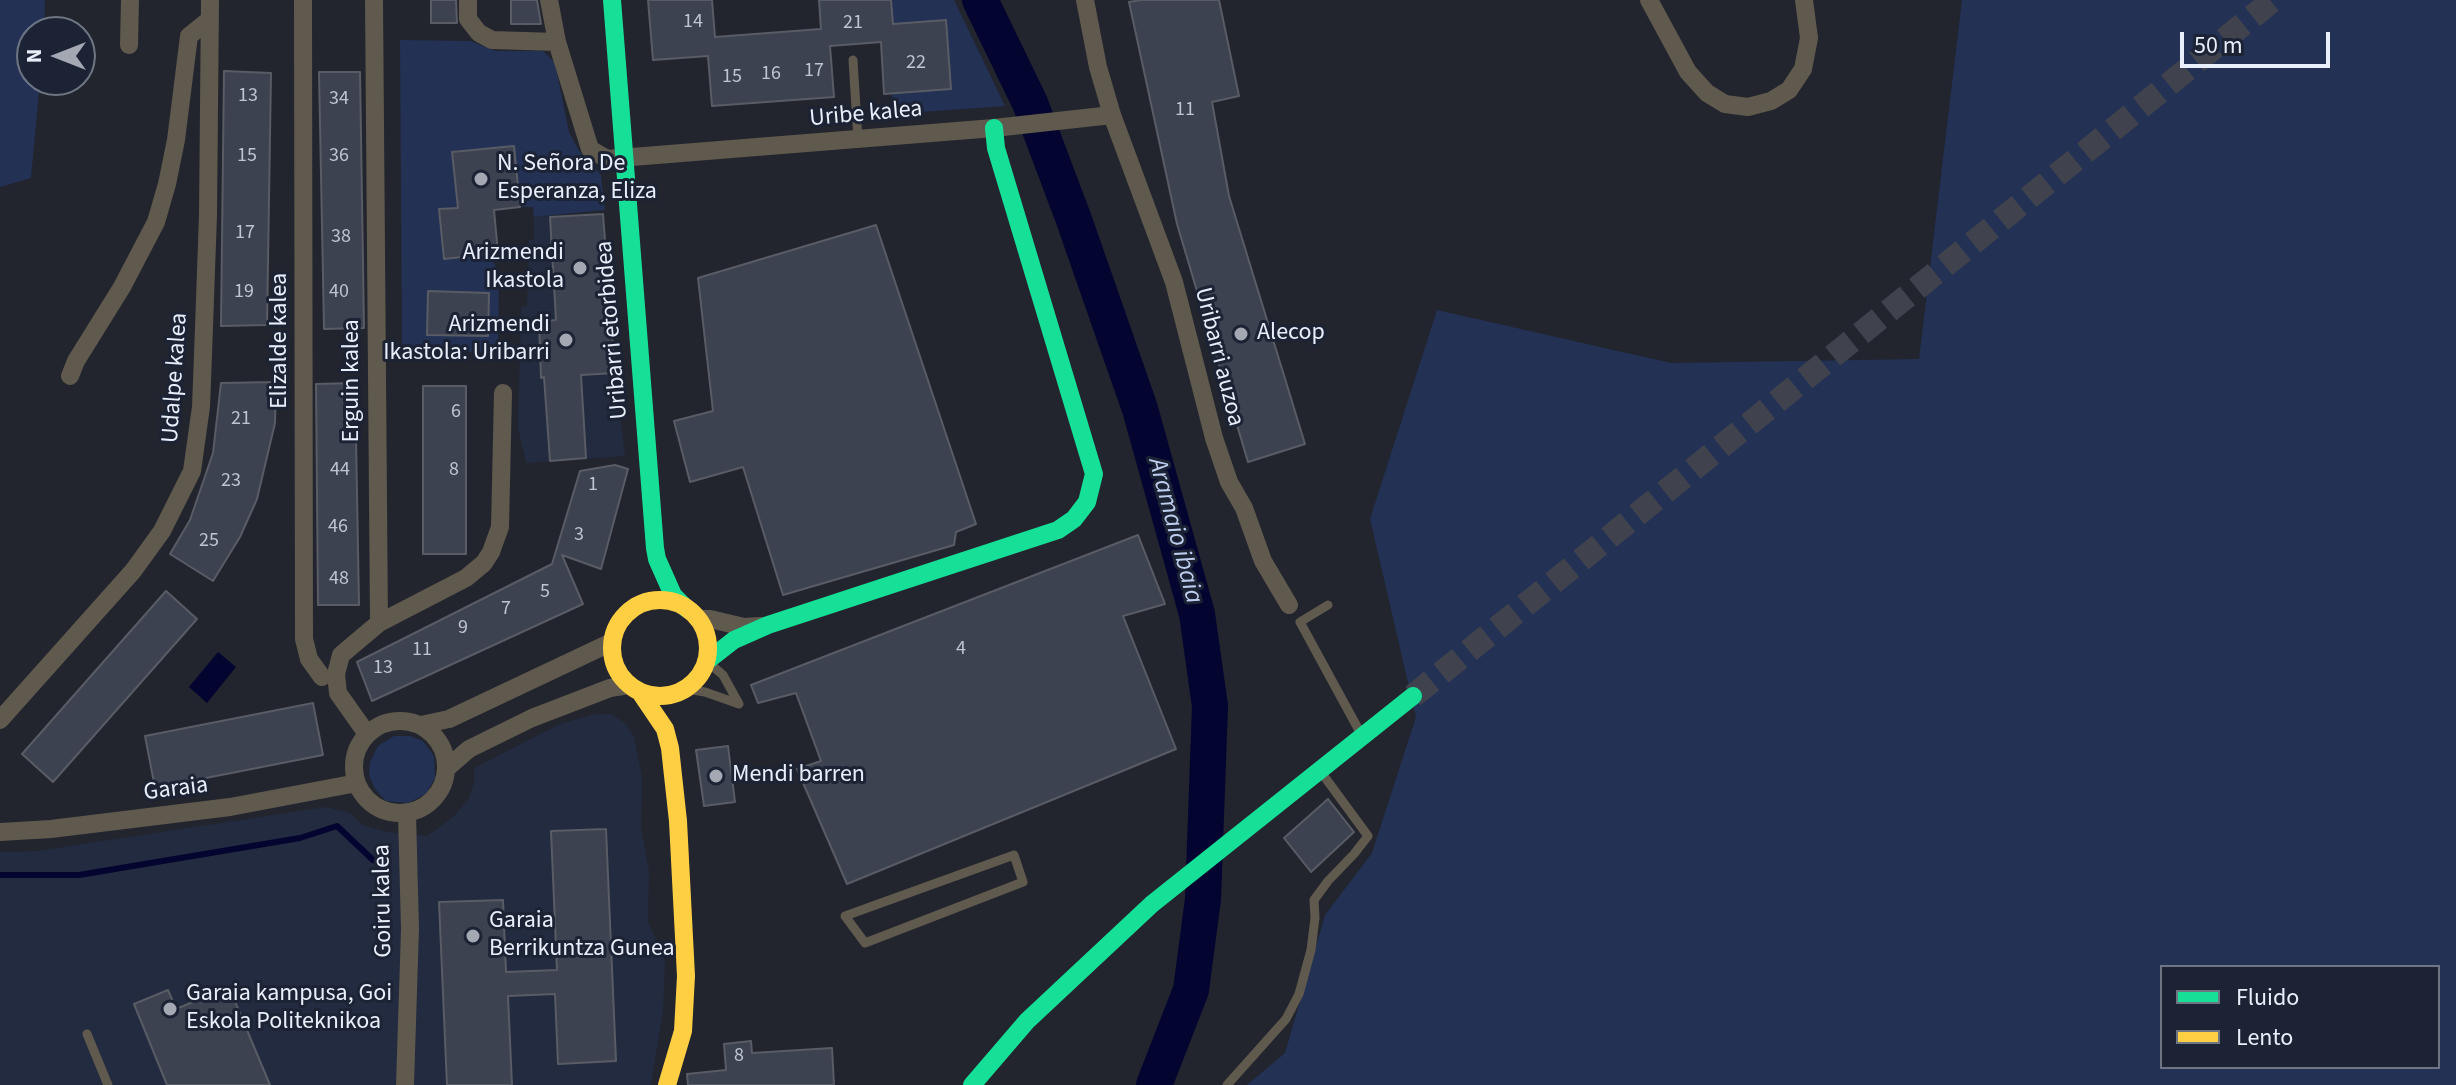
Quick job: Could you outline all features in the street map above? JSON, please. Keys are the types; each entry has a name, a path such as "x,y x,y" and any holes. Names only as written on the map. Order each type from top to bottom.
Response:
{"street":[{"path":"129,45 130,0"},
{"name":"Udalpe kalea","path":"0,720 133,571 162,531 192,471 201,407 203,355 210,0"},
{"name":"Elizalde kalea","path":"303,0 304,639 309,659 322,677"},
{"name":"Erguin kalea","path":"374,0 379,623"},
{"path":"468,0 468,19 479,33 492,40 557,42"},
{"path":"549,0 557,42 590,149 607,159 624,159"},
{"name":"Uribarri etorbidea","path":"612,0 657,559"},
{"name":"Uribarri auzoa","path":"1085,0 1098,67 1112,115 1174,282 1214,438 1263,561 1289,605"},
{"path":"1649,0 1688,72 1707,93 1725,104 1748,107 1771,101 1789,90 1803,69 1809,38 1804,0"},
{"path":"70,376 156,222 176,140 189,36 209,20"},
{"name":"Uribe kalea","path":"624,159 1112,115"},
{"path":"447,768 469,749 532,718 610,688 634,689 655,696 671,695 695,682 707,661 734,640 768,625 1058,530 1074,519 1087,502 1094,474 996,148 994,128"},
{"path":"367,734 338,693 336,674 341,655 379,623 466,578 484,563 491,552 500,527 503,393"},
{"path":"657,559 673,595 693,614 705,632 707,661"},
{"path":"657,559 629,612 615,631 612,642 618,673 665,729 670,748 679,837 686,976 683,1031 667,1085"},
{"path":"629,612 642,604 658,600 673,602 693,614 744,627 768,625"},
{"path":"421,725 449,719 612,642"},
{"path":"670,748 685,689"},
{"path":"972,1085 1027,1021 1152,904 1413,696"},
{"path":"398,720 421,725 432,732 440,743 447,768 445,781 430,803 407,813 377,807 365,797 357,783 354,771 359,745 376,727 398,720"},
{"name":"Garaia","path":"0,832 51,829 230,807 357,783"},
{"name":"Goiru kalea","path":"405,1085 410,929 407,813"}],"lane":[{"path":"853,60 858,140"},
{"path":"1289,605 1362,737"},
{"path":"1300,622 1328,605"},
{"path":"685,689 705,692 739,704 723,675 707,661"},
{"path":"1227,1085 1286,1019 1299,994 1311,950 1314,900 1368,836 1320,771"},
{"path":"1014,855 1023,882 865,943 845,916 1014,855"},
{"path":"87,1034 108,1085"}],"shaded area":[{"path":"0,0 45,0 44,16 16,16 16,96 39,96 31,178 0,187"},
{"path":"891,0 954,0 1005,106 893,114 892,94 951,89 946,20 893,24"},
{"path":"1962,0 2456,0 2456,1085 1247,1085 1285,1053 1325,915 1372,853 1416,717 1370,519 1437,310 1671,363 1919,359"},
{"path":"400,40 470,41 496,51 543,51 555,63 569,132 579,151 601,175 605,210 534,217 533,207 520,207 514,146 453,152 458,208 440,209 444,258 490,254 499,274 498,353 402,349"},
{"name":"Arizmendi Ikastola: Uribarri","path":"603,214 615,373 625,456 526,463 518,427 521,307 527,306 529,240 534,240 534,217"},
{"path":"218,652 236,667 207,703 189,687"},
{"name":"Garaia Berrikuntza Gunea","path":"596,714 611,714 625,723 634,736 642,777 641,828 649,871 648,921 665,961 663,1011 651,1085 0,1085 0,852 37,851 326,807 350,813 362,825 388,832 427,836 453,817 468,800 474,783 474,768 560,724"},
{"path":"394,736 410,736 423,741 434,756 435,778 426,794 408,803 386,801 375,789 369,775 370,762 378,746"}],"building":[{"path":"431,0 456,0 457,23 431,23"},
{"path":"511,0 537,0 541,24 511,24"},
{"path":"648,0 712,0 715,37 821,29 819,0 891,0 893,24 946,20 951,89 884,94 881,42 830,46 834,97 712,106 708,56 653,60"},
{"name":"Alecop","path":"1219,0 1239,96 1212,102 1229,196 1305,444 1248,462 1177,224 1129,2"},
{"path":"224,71 271,73 267,325 221,326"},
{"path":"319,72 360,72 364,328 324,329"},
{"path":"514,146 520,207 494,210 498,253 444,259 439,209 458,208 452,152"},
{"name":"Arizmendi Ikastola","path":"603,214 615,373 581,375 586,458 550,461 544,377 541,378 539,322 556,320 550,217"},
{"path":"876,225 976,524 956,532 954,545 783,595 743,467 690,482 674,421 713,411 698,278"},
{"path":"428,291 489,293 488,336 427,335"},
{"path":"276,382 275,423 257,499 240,537 213,581 170,554 190,520 213,453 221,383"},
{"path":"355,383 359,605 318,605 316,384"},
{"path":"423,386 466,386 466,554 423,554"},
{"path":"615,465 628,469 601,569 562,555 583,604 372,701 357,662 552,564 580,471"},
{"path":"1138,535 1165,604 1123,616 1176,749 847,884 797,769 821,761 796,693 758,703 751,685"},
{"path":"166,591 197,619 53,782 22,754"},
{"path":"313,703 323,755 155,788 145,736"},
{"name":"Mendi barren","path":"728,746 735,802 704,806 696,750"},
{"path":"1328,799 1354,832 1311,872 1284,838"},
{"name":"Garaia Berrikuntza Gunea","path":"606,829 616,1061 558,1064 555,994 508,996 512,1085 447,1085 439,902 503,900 506,972 557,970 551,831"},
{"path":"229,987 270,1085 167,1085 134,1004 168,990 176,1009"},
{"path":"751,1041 752,1053 832,1048 834,1085 688,1085 687,1074 726,1070 724,1044"}],"waterway":[{"name":"Aramaio ibaia","path":"980,0 1030,103 1074,220 1140,409 1197,614 1210,706 1203,899 1191,990 1154,1085"},
{"path":"0,875 79,875 300,838 337,826 373,860"}],"tunnel":[{"path":"1413,696 2273,0"}],"traffic: fast":[{"path":"612,0 655,548 673,595 687,609"},
{"path":"707,661 734,640 768,625 1058,530 1074,519 1087,502 1094,474 996,148 994,128"},
{"path":"972,1085 1027,1021 1152,904 1413,696"}],"traffic: slow":[{"path":"660,600 678,604 694,614 704,630 708,648 704,666 694,682 678,692 660,696 642,692 626,682 616,666 612,648 616,630 626,614 642,604 660,600"},
{"path":"640,692 665,729 678,821 686,976 683,1031 667,1085"}],"place":[{"name":"N. Señora De Esperanza, Eliza","path":"481,179"},
{"name":"Arizmendi Ikastola","path":"580,268"},
{"name":"Alecop","path":"1241,334"},
{"name":"Arizmendi Ikastola: Uribarri","path":"566,340"},
{"name":"Mendi barren","path":"716,776"},
{"name":"Garaia Berrikuntza Gunea","path":"473,936"},
{"name":"Garaia kampusa, Goi Eskola Politeknikoa","path":"170,1009"}]}
